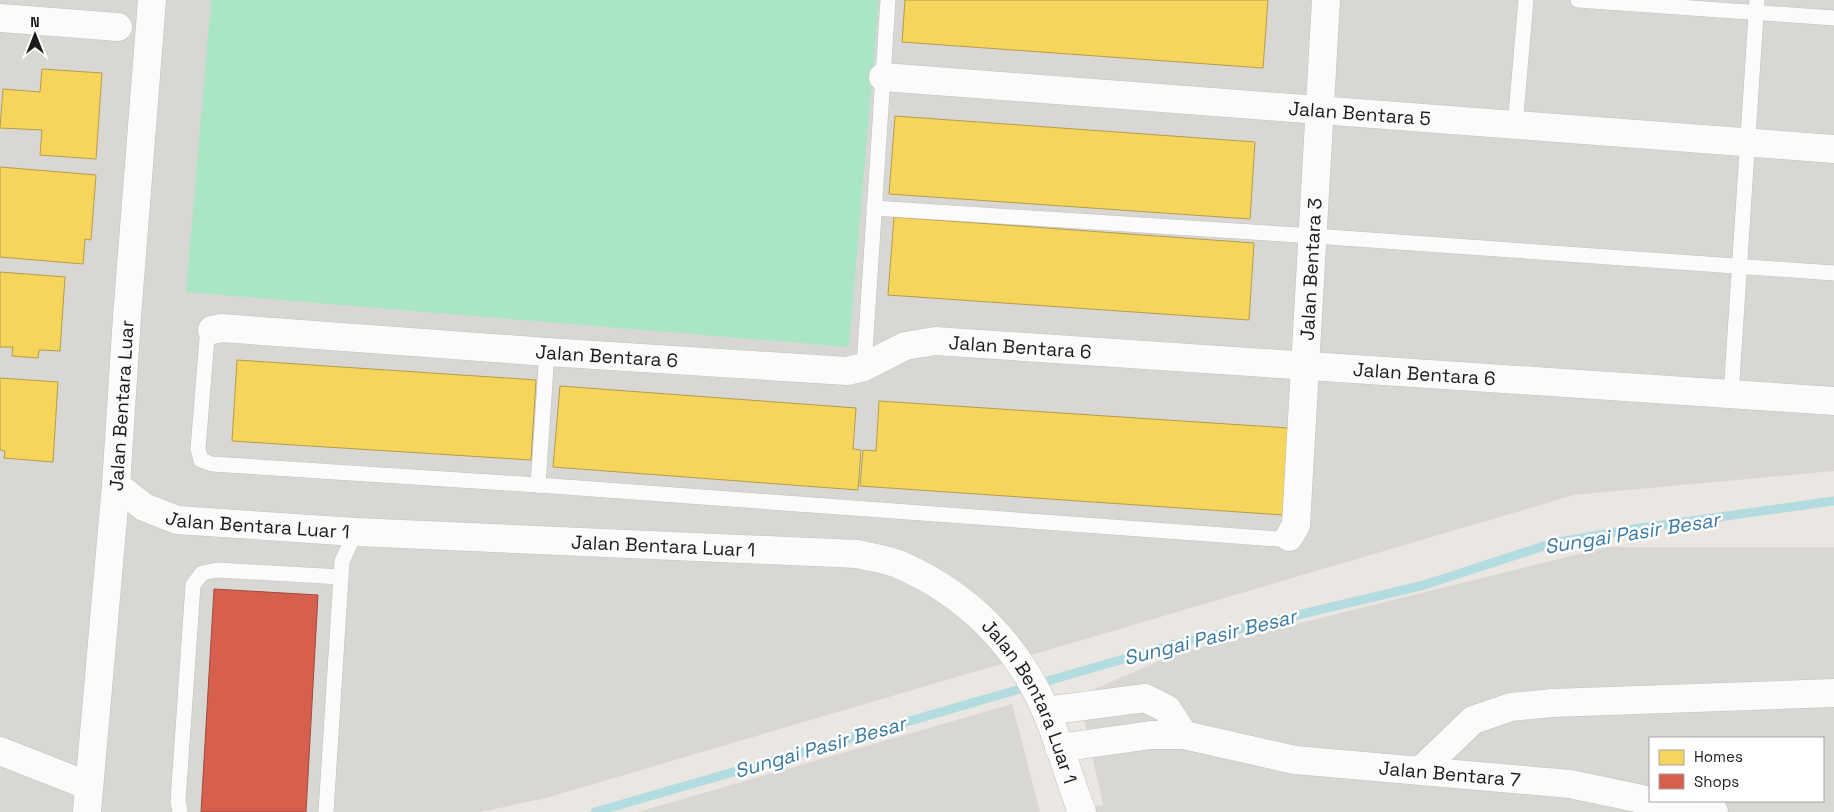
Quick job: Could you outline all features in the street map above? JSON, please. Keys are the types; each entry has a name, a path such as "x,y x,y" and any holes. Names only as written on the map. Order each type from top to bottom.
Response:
{"street":[{"name":"Jalan Bentara Luar","path":"88,799 116,485 127,317 135,29 152,0"},
{"name":"Jalan Bentara 3","path":"1289,537 1296,525 1307,366 1326,0"},
{"path":"0,18 135,29"},
{"name":"Jalan Bentara 5","path":"883,77 1834,149"},
{"name":"Jalan Bentara 6","path":"212,330 220,328 825,371 847,371 864,367 905,346 935,341 1834,402"},
{"name":"Jalan Bentara Luar 1","path":"116,485 144,507 176,520 356,532 857,554 896,563 934,582 979,615 998,634 1021,663 1042,704 1082,812"},
{"path":"1422,770 1472,720 1511,707 1552,703 1834,693"},
{"path":"1042,704 1144,698 1167,709 1184,735"},
{"name":"Jalan Bentara 7","path":"1059,748 1132,737 1184,735 1295,760 1570,784 1649,801"},
{"path":"0,751 88,799"},
{"name":"Jalan Bentara 7","path":"1656,802 1699,811 1714,812"}],"lane":[{"path":"864,367 888,0"},
{"path":"1515,126 1526,0"},
{"path":"1578,0 1756,6 1834,18"},
{"path":"1731,395 1756,6"},
{"path":"874,208 1834,272"},
{"path":"212,330 207,338 198,449 201,460 212,464 538,485 1277,539 1289,537"},
{"path":"538,485 547,352"},
{"path":"326,812 340,577 342,561 356,532"},
{"path":"180,812 178,801 193,585 202,573 217,570 340,577"}],"shaded area":[{"path":"0,0 1834,0 1834,471 1574,495 546,798 480,812 0,812"},
{"path":"1607,547 1834,547 1834,812 1064,812 1103,805 1079,696 1175,654"},
{"path":"1012,704 1040,812 638,812"}],"green space":[{"path":"211,0 879,0 849,347 186,292"}],"building: Homes":[{"path":"905,0 1268,0 1263,68 902,42"},
{"path":"42,69 102,73 96,159 40,155 42,130 0,128 3,89 40,92"},
{"path":"895,116 1255,142 1250,219 889,194"},
{"path":"0,167 96,175 91,240 85,239 83,264 0,257"},
{"path":"894,217 1254,243 1249,320 888,295"},
{"path":"0,272 65,277 60,351 39,350 38,358 12,356 13,347 0,347"},
{"path":"237,360 536,380 531,460 232,441"},
{"path":"0,378 58,382 53,462 4,458 5,451 0,450"},
{"path":"560,386 856,408 853,449 861,450 858,490 553,467"},
{"path":"879,401 1288,428 1283,515 860,486 863,450 876,451"}],"building: Shops":[{"path":"214,589 318,595 306,812 201,812"}],"waterway":[{"name":"Sungai Pasir Besar","path":"595,812 1172,645 1424,585 1553,543 1633,529 1834,501"}]}
